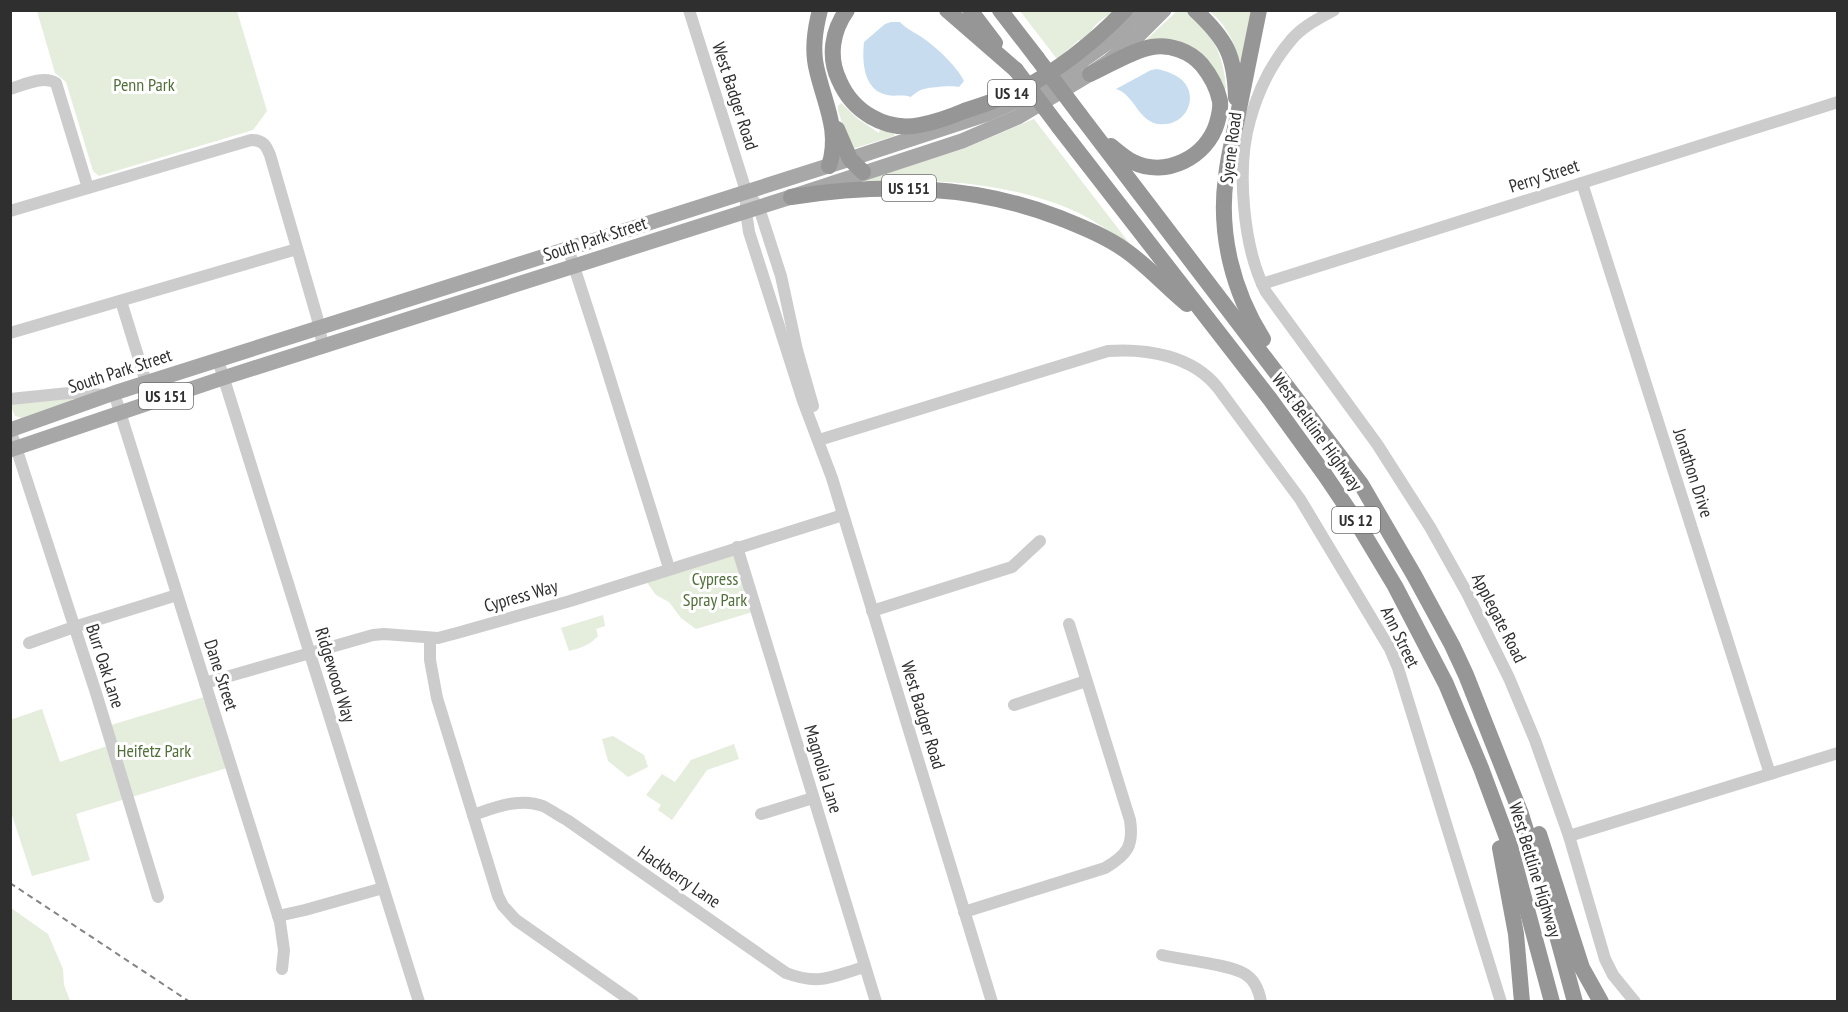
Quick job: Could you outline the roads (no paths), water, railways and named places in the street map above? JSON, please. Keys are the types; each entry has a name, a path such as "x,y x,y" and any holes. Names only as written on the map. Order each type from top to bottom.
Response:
{"highway":[{"path":"820,10 814,48 819,80 829,112 850,159 864,180"},
{"name":"US 14","path":"847,10 838,26 832,52 835,70 842,87 853,103 867,114 887,124 909,126 942,119 1020,90 1064,64 1085,48 1125,10"},
{"name":"US 14","path":"947,10 1016,70"},
{"name":"West Beltline Highway","path":"970,10 1325,475 1395,586 1431,652 1467,732 1509,846 1552,1002"},
{"name":"West Beltline Highway","path":"1000,10 1360,484 1436,613 1466,675 1531,843 1575,1002"},
{"path":"1196,10 1215,29 1232,60 1236,87 1236,125"},
{"path":"1259,10 1225,178 1227,243 1238,289 1255,327 1360,484"},
{"path":"1090,74 1152,46 1183,50 1199,61 1214,82 1220,102 1215,132 1208,144 1176,165 1152,167 1133,162 1095,134"},
{"path":"829,112 834,152 829,166"},
{"name":"US 151","path":"791,198 822,193 864,180 957,191 1018,203 1097,234 1125,250 1214,327"},
{"path":"1466,675 1507,754 1524,794 1548,858 1582,968 1601,1002"},
{"path":"1467,732 1496,834 1509,891 1516,934 1522,1002"}],"main road":[{"name":"South Park Street","path":"11,429 146,382 987,114 1017,101 1086,60 1145,10"},
{"name":"US 14","path":"864,180 983,133 1034,109 1090,74 1131,42 1164,10"},
{"name":"South Park Street","path":"14,448 120,411 791,198"}],"street":[{"name":"West Badger Road","path":"689,10 752,210 786,296 797,350 816,416 819,440"},
{"name":"Syene Road","path":"1262,284 1250,248 1242,181 1249,122 1265,81 1293,38 1334,10"},
{"path":"10,89 40,80 50,79 56,83 88,188"},
{"name":"Perry Street","path":"1262,284 1838,102"},
{"path":"10,211 251,140 264,143 270,155 324,346"},
{"name":"Jonathon Drive","path":"1582,183 1770,774"},
{"name":"West Badger Road","path":"752,210 747,225 802,401 819,440 843,515 992,1002"},
{"path":"568,248 669,568"},
{"path":"10,333 297,249"},
{"name":"Applegate Road","path":"1262,284 1280,313 1383,453 1430,527 1457,575 1509,678 1535,741 1569,836 1605,959 1613,975 1635,1002"},
{"path":"121,301 146,382"},
{"name":"Ann Street","path":"819,440 1108,351 1130,349 1159,354 1185,362 1198,369 1218,388 1300,499 1390,649 1398,668 1501,1002"},
{"name":"Ridgewood Way","path":"218,360 418,1002"},
{"path":"10,399 69,393 111,394"},
{"name":"Dane Street","path":"111,394 120,411 278,916 284,950 282,969"},
{"name":"Burr Oak Lane","path":"11,429 14,448 96,693 158,897"},
{"name":"Cypress Way","path":"205,683 374,634 430,638 458,633 570,601 843,515"},
{"path":"872,611 1012,567 1040,541"},
{"name":"Magnolia Lane","path":"737,548 876,1002"},
{"path":"29,644 74,627 177,596"},
{"path":"964,912 1105,868 1121,859 1128,848 1132,834 1130,820 1069,624"},
{"path":"430,638 430,660 434,685 498,896 516,920 633,1002"},
{"path":"1014,705 1086,681"},
{"path":"1569,836 1838,753"},
{"path":"761,814 813,798"},
{"name":"Hackberry Lane","path":"473,815 512,804 541,805 567,820 786,973 803,979 816,980 865,967"},
{"path":"278,916 383,888"},
{"path":"1162,956 1228,968 1245,974 1255,983 1261,1002"}],"water":[{"path":"900,22 945,56 964,81 959,87 927,88 911,97 887,95 873,87 864,66 864,42 885,24"},
{"path":"1157,69 1171,73 1183,81 1188,88 1190,96 1187,111 1175,122 1158,124 1151,122 1127,96 1116,89"}],"railway":[{"path":"10,883 190,1002"}],"park label":[{"name":"Penn Park","path":"144,85"},
{"name":"Cypress Spray Park","path":"715,589"},
{"name":"Heifetz Park","path":"154,751"}]}
